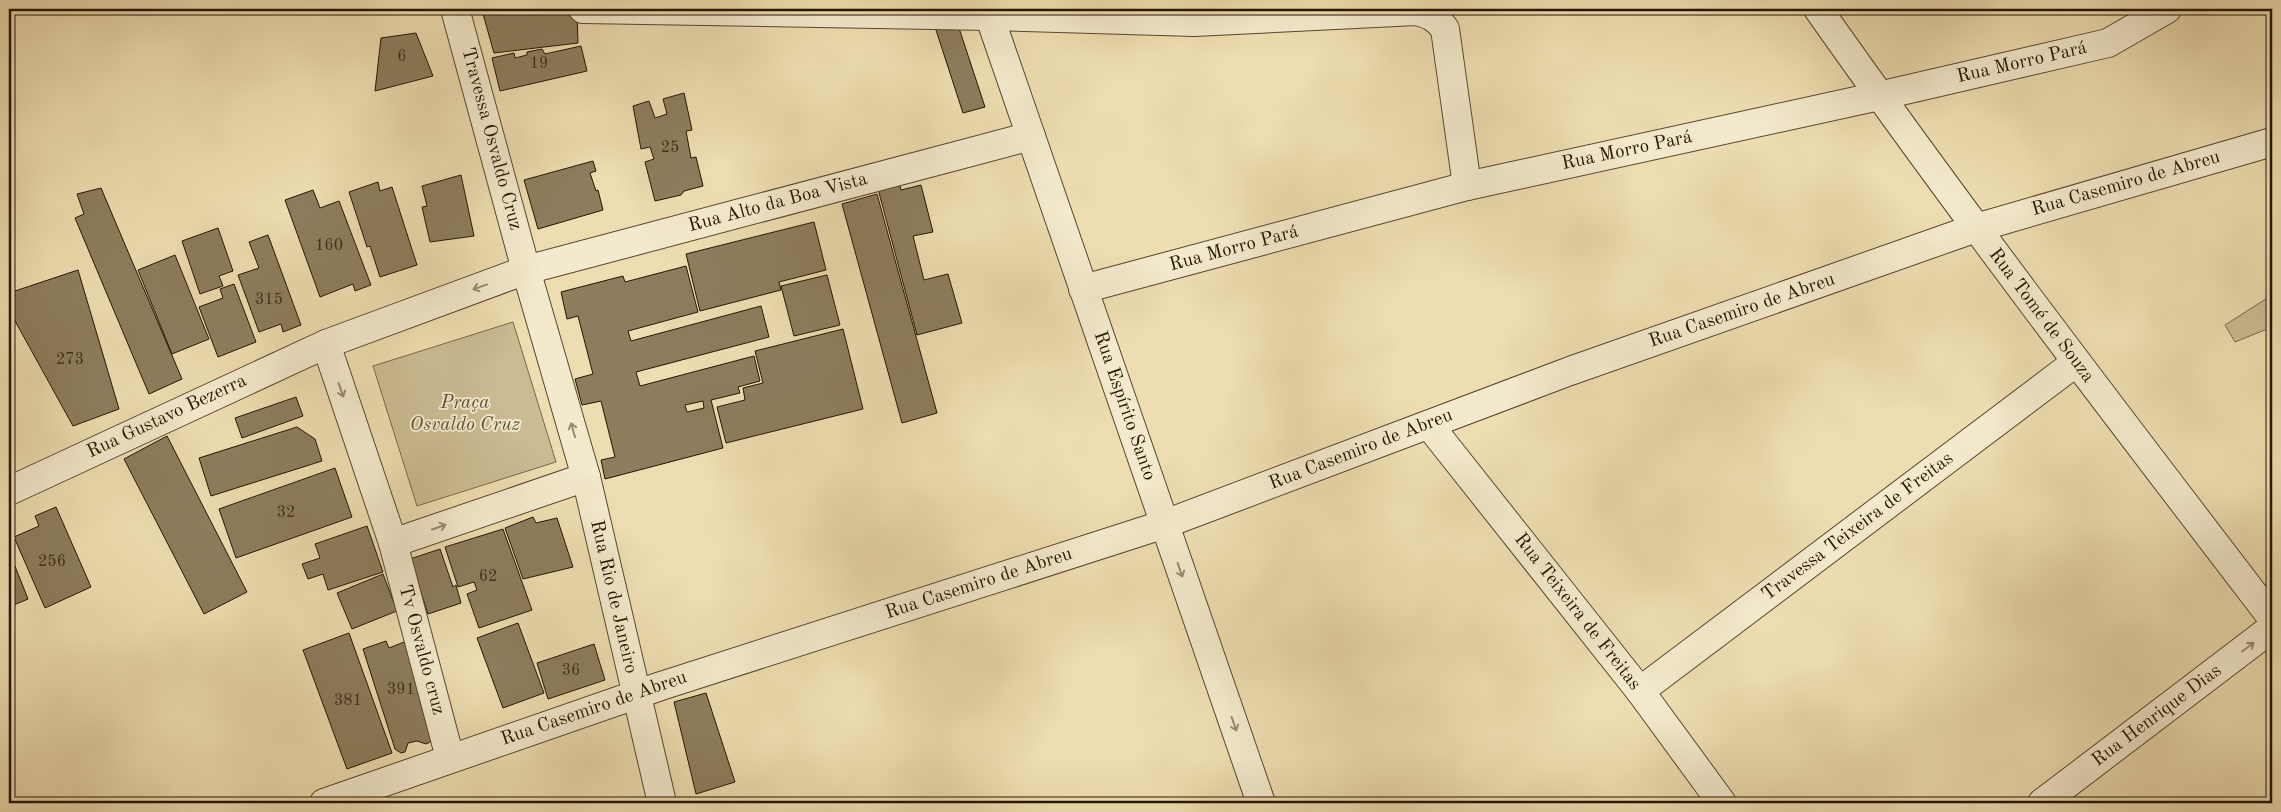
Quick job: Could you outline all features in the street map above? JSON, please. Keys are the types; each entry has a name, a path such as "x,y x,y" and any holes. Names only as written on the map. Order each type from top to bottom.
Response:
{"street":[{"name":"Travessa Osvaldo Cruz","path":"455,9 526,270"},
{"path":"583,9 1194,15 1416,11 1433,17 1445,29 1467,186"},
{"name":"Rua Tomé de Souza","path":"1818,9 1879,96 2075,363 2272,618"},
{"name":"Rua Morro Pará","path":"1083,289 1467,186 1879,96 2108,43 2167,9"},
{"name":"Rua Espírito Santo","path":"988,12 1261,803"},
{"name":"Rua Alto da Boa Vista","path":"526,270 1031,136"},
{"name":"Rua Casemiro de Abreu","path":"324,803 636,695 1164,524 1580,368 1976,228 2272,142"},
{"path":"526,270 586,477 393,543 326,344 526,270"},
{"name":"Rua Gustavo Bezerra","path":"9,491 326,344"},
{"name":"Travessa Teixeira de Freitas","path":"1640,691 2075,363"},
{"name":"Rua Teixeira de Freitas","path":"1429,425 1640,691 1722,803"},
{"name":"Rua Rio de Janeiro","path":"586,477 662,803"},
{"name":"Tv Osvaldo cruz","path":"393,543 450,758"},
{"name":"Rua Henrique Dias","path":"2042,803 2272,628"}],"green space":[{"path":"2272,295 2272,327 2235,342 2225,325"},
{"name":"Praça Osvaldo Cruz","path":"513,322 556,462 417,506 373,366"}],"building":[{"path":"577,13 578,43 494,53 483,14"},
{"path":"934,24 958,25 985,107 963,113"},
{"path":"416,33 433,76 375,91 381,38"},
{"path":"581,46 587,71 500,91 492,58 514,53 515,58 527,55 527,52 542,49 545,54"},
{"path":"684,93 692,130 686,131 691,158 696,157 703,186 684,191 681,195 655,201 645,162 654,159 650,147 641,149 633,106 649,101 655,118 667,114 663,99"},
{"path":"593,161 596,171 590,173 596,191 598,190 603,210 538,229 524,180"},
{"path":"461,175 474,236 430,242 422,207 427,206 422,186"},
{"path":"378,182 380,191 392,187 417,265 380,277 370,246 367,247 349,192"},
{"path":"899,182 901,190 921,185 933,232 913,236 924,280 948,274 962,323 917,335 878,189"},
{"path":"101,188 182,379 149,394 75,218 84,214 77,194"},
{"path":"313,190 320,208 339,201 371,285 355,291 353,284 320,297 285,200"},
{"path":"877,194 937,413 902,423 842,204"},
{"path":"814,222 826,270 779,282 781,290 700,311 686,254"},
{"path":"218,228 233,271 219,276 223,286 200,294 182,241"},
{"path":"268,235 301,325 283,332 281,324 259,332 238,275 259,268 249,242"},
{"path":"175,255 209,339 172,354 138,270"},
{"path":"686,266 698,312 628,331 631,341 761,306 769,337 636,372 640,386 754,356 760,381 738,387 740,393 711,400 723,448 605,479 601,460 615,457 601,401 582,405 575,379 593,374 578,316 567,319 561,292 623,276 625,282","holes":["703,401 704,408 687,412 685,405"]},
{"path":"78,270 119,409 73,426 9,310 9,293"},
{"path":"827,275 840,325 794,336 781,286"},
{"path":"234,284 256,342 218,357 199,307 223,298 220,289"},
{"path":"843,329 863,409 726,443 717,407 745,400 743,388 763,383 755,351"},
{"path":"296,397 303,416 242,438 235,418"},
{"path":"297,427 315,439 322,461 211,496 199,458"},
{"path":"167,436 247,592 204,614 124,459"},
{"path":"335,468 352,517 236,558 219,509"},
{"path":"56,507 91,587 45,608 14,537 39,526 35,516"},
{"path":"533,517 536,523 557,518 573,567 523,579 505,528"},
{"path":"367,526 383,572 328,590 323,574 308,579 302,564 320,558 315,544"},
{"path":"503,529 532,610 479,628 467,594 477,590 474,582 458,587 445,547"},
{"path":"440,549 453,587 456,585 461,603 428,614 410,559"},
{"path":"9,551 28,599 9,607"},
{"path":"383,574 397,611 352,629 337,593"},
{"path":"518,623 544,693 503,708 477,638"},
{"path":"349,633 392,753 347,769 303,650"},
{"path":"409,640 438,731 430,742 426,744 417,741 408,743 405,752 401,753 395,749 363,649 386,641 389,648"},
{"path":"594,644 605,680 548,699 537,663"},
{"path":"706,693 735,782 696,794 674,702"}]}
